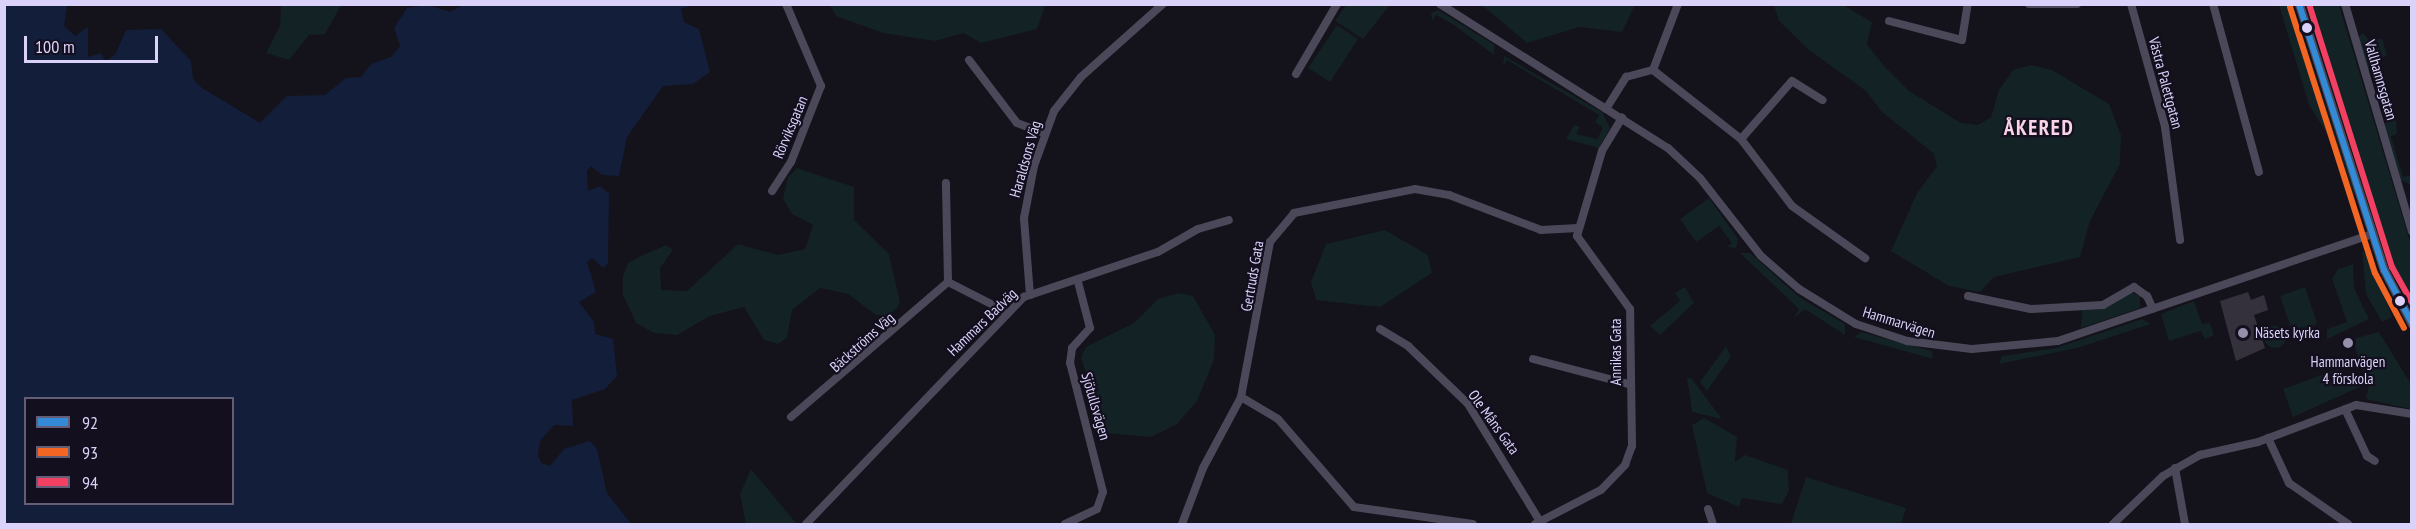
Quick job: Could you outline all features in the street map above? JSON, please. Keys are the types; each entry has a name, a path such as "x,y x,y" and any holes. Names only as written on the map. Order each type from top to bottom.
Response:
{"street":[{"name":"Rörviksgatan","path":"772,191 791,162 821,86 786,4"},
{"name":"Haraldsons Väg","path":"1030,295 1024,218 1044,134 1058,104 1081,77 1163,4"},
{"path":"1296,74 1337,4"},
{"name":"Hammarvägen","path":"1440,4 1622,118 1684,161 1749,242 1799,290 1881,334 1936,347 2014,348 2058,341 2373,234"},
{"path":"1653,69 1678,4"},
{"path":"1888,21 1962,40 1968,4"},
{"path":"2029,4 2077,4"},
{"name":"Västra Palettgatan","path":"2131,4 2165,127 2180,240"},
{"path":"2212,4 2259,172"},
{"path":"2299,4 2373,234 2412,324"},
{"name":"Vallhamnsgatan","path":"2345,4 2412,231"},
{"path":"969,60 1017,123 1044,134"},
{"path":"1606,109 1626,77 1653,69"},
{"path":"1653,69 1741,139 1792,206 1865,258"},
{"path":"1741,139 1792,81 1822,100"},
{"path":"1578,228 1602,150 1622,118"},
{"path":"946,183 948,282 1008,312"},
{"name":"Gertruds Gata","path":"1182,525 1203,468 1240,397 1270,242 1295,213 1415,189 1449,195 1541,230 1578,228"},
{"name":"Hammars Badväg","path":"806,525 1008,312 1030,295 1078,282 1229,220"},
{"name":"Annikas Gata","path":"1538,524 1595,494 1624,465 1634,431 1628,384 1627,301 1582,248 1578,228"},
{"name":"Bäckströms Väg","path":"791,417 948,282"},
{"name":"Sjötullsvägen","path":"1065,525 1097,509 1103,492 1070,363 1072,348 1090,328 1078,282"},
{"path":"1968,296 2031,309 2103,305 2134,287 2147,296 2153,309"},
{"name":"Ole Måns Gata","path":"1380,329 1408,346 1468,404 1538,524"},
{"path":"1533,359 1628,384"},
{"path":"1240,397 1278,419 1354,507 1473,525"},
{"path":"2113,525 2175,468 2200,455 2268,438 2345,409 2382,405 2412,414"},
{"path":"2345,409 2367,456 2375,461"},
{"path":"2268,438 2289,483 2348,525"},
{"path":"2175,468 2185,525"},
{"path":"1707,509 1713,525"}],"shaded area":[{"path":"281,4 341,5 325,34 309,35 289,60 266,53 280,26"},
{"path":"1045,4 1045,6 1037,29 981,43 964,33 935,41 883,33 836,16 830,5"},
{"path":"1346,5 1390,5 1363,39 1335,21"},
{"path":"1482,5 1635,5 1622,32 1579,27 1527,43"},
{"path":"1774,5 1843,5 1872,22 1867,44 1883,65 1909,91 1961,123 1978,125 1991,117 1999,90 2013,70 2031,65 2052,70 2109,104 2121,135 2120,164 2090,221 2080,257 1994,277 1980,292 1949,286 1891,251 1917,193 1937,166 1934,154 1881,111 1866,91 1809,50 1779,21"},
{"path":"2279,5 2291,5 2308,51 2354,191 2356,225 2331,140 2309,105"},
{"path":"2312,5 2339,5 2411,245 2411,295 2391,268"},
{"path":"1438,10 1495,45 1494,55 1454,25 1436,15 1432,21 1431,13"},
{"path":"1337,25 1358,39 1330,82 1308,68"},
{"path":"2363,33 2370,42 2382,38 2387,55 2369,66 2369,74 2358,38"},
{"path":"1504,56 1602,112 1610,128 1599,148 1566,139 1574,125 1580,127 1576,134 1597,139 1603,128 1595,122 1599,115 1507,60 1503,66"},
{"path":"2389,119 2396,120 2397,134 2391,136 2403,177 2411,175 2410,184 2400,180 2383,125"},
{"path":"797,168 854,187 854,220 889,254 900,302 897,308 888,316 876,315 848,294 820,288 792,310 787,338 778,344 764,340 744,307 710,316 677,335 654,333 636,323 623,295 623,276 628,263 666,245 673,250 660,268 661,290 687,291 738,244 778,255 805,249 813,225 792,214 783,199 788,177"},
{"path":"1709,198 1738,239 1736,248 1727,247 1732,243 1719,226 1696,242 1680,219"},
{"path":"1385,230 1428,255 1432,273 1380,307 1316,300 1311,282 1326,244"},
{"path":"2362,251 2370,257 2392,317 2382,322 2366,294"},
{"path":"1740,253 1750,253 1799,297 1845,324 1845,335 1805,309 1794,318 1799,309"},
{"path":"2353,264 2354,288 2369,319 2327,339 2327,329 2347,322 2332,279 2338,269"},
{"path":"1685,287 1694,303 1660,335 1650,326 1680,301 1675,293"},
{"path":"2305,287 2317,323 2306,332 2290,325 2280,296"},
{"path":"2130,292 2140,296 2140,308 2081,328 2082,310 2104,309"},
{"path":"1178,293 1193,296 1215,335 1214,360 1197,401 1177,424 1151,437 1107,433 1081,358 1086,347 1134,323 1158,299"},
{"path":"2194,301 2202,324 2210,323 2214,335 2205,339 2201,331 2169,341 2161,314"},
{"path":"2142,319 2151,324 2077,348 1999,364 2002,356 2056,348"},
{"path":"2275,326 2283,329 2286,337 2283,345 2275,348 2267,345 2264,337 2267,329"},
{"path":"1861,332 1932,351 1933,359 1854,337"},
{"path":"2379,332 2411,384 2411,409 2366,399 2369,386 2352,339"},
{"path":"1726,346 1731,357 1707,391 1700,382"},
{"path":"2338,369 2343,381 2360,376 2362,386 2293,417 2283,389"},
{"path":"1687,378 1692,379 1722,419 1692,412"},
{"path":"1704,418 1737,437 1735,462 1745,455 1788,470 1789,491 1782,504 1742,498 1739,507 1707,493 1692,425"},
{"path":"751,469 797,524 746,524 740,494"},
{"path":"1806,477 1906,508 1901,524 1791,523"}],"water":[{"path":"465,4 692,5 681,9 684,22 699,29 710,72 693,84 663,86 627,137 619,176 602,175 591,166 587,171 588,191 600,186 609,194 608,263 603,268 592,258 587,262 596,292 579,302 594,322 595,334 613,339 617,376 605,389 572,400 573,426 554,425 540,441 538,455 541,463 550,466 564,449 590,441 597,449 607,493 631,524 5,524 5,5 67,5 64,26 75,36 88,27 88,57 101,53 105,61 115,55 126,30 161,29 191,61 193,79 202,88 260,123 287,96 325,95 346,78 361,77 371,64 391,57 400,46 394,28 407,8 428,5 450,12"}],"building":[{"name":"Näsets kyrka","path":"2248,292 2251,300 2264,295 2268,310 2254,315 2265,348 2236,361 2220,301"}],"transit line":[{"name":"92","path":"2299,4 2384,270 2412,323"},
{"name":"94","path":"2309,4 2392,267 2412,303"},
{"name":"93","path":"2290,7 2375,273 2404,328"}],"place":[{"name":"Näsets kyrka","path":"2243,333"},
{"name":"Hammarvägen 4 förskola","path":"2348,343"}],"district":[{"name":"ÅKERED","path":"2039,128"}]}
